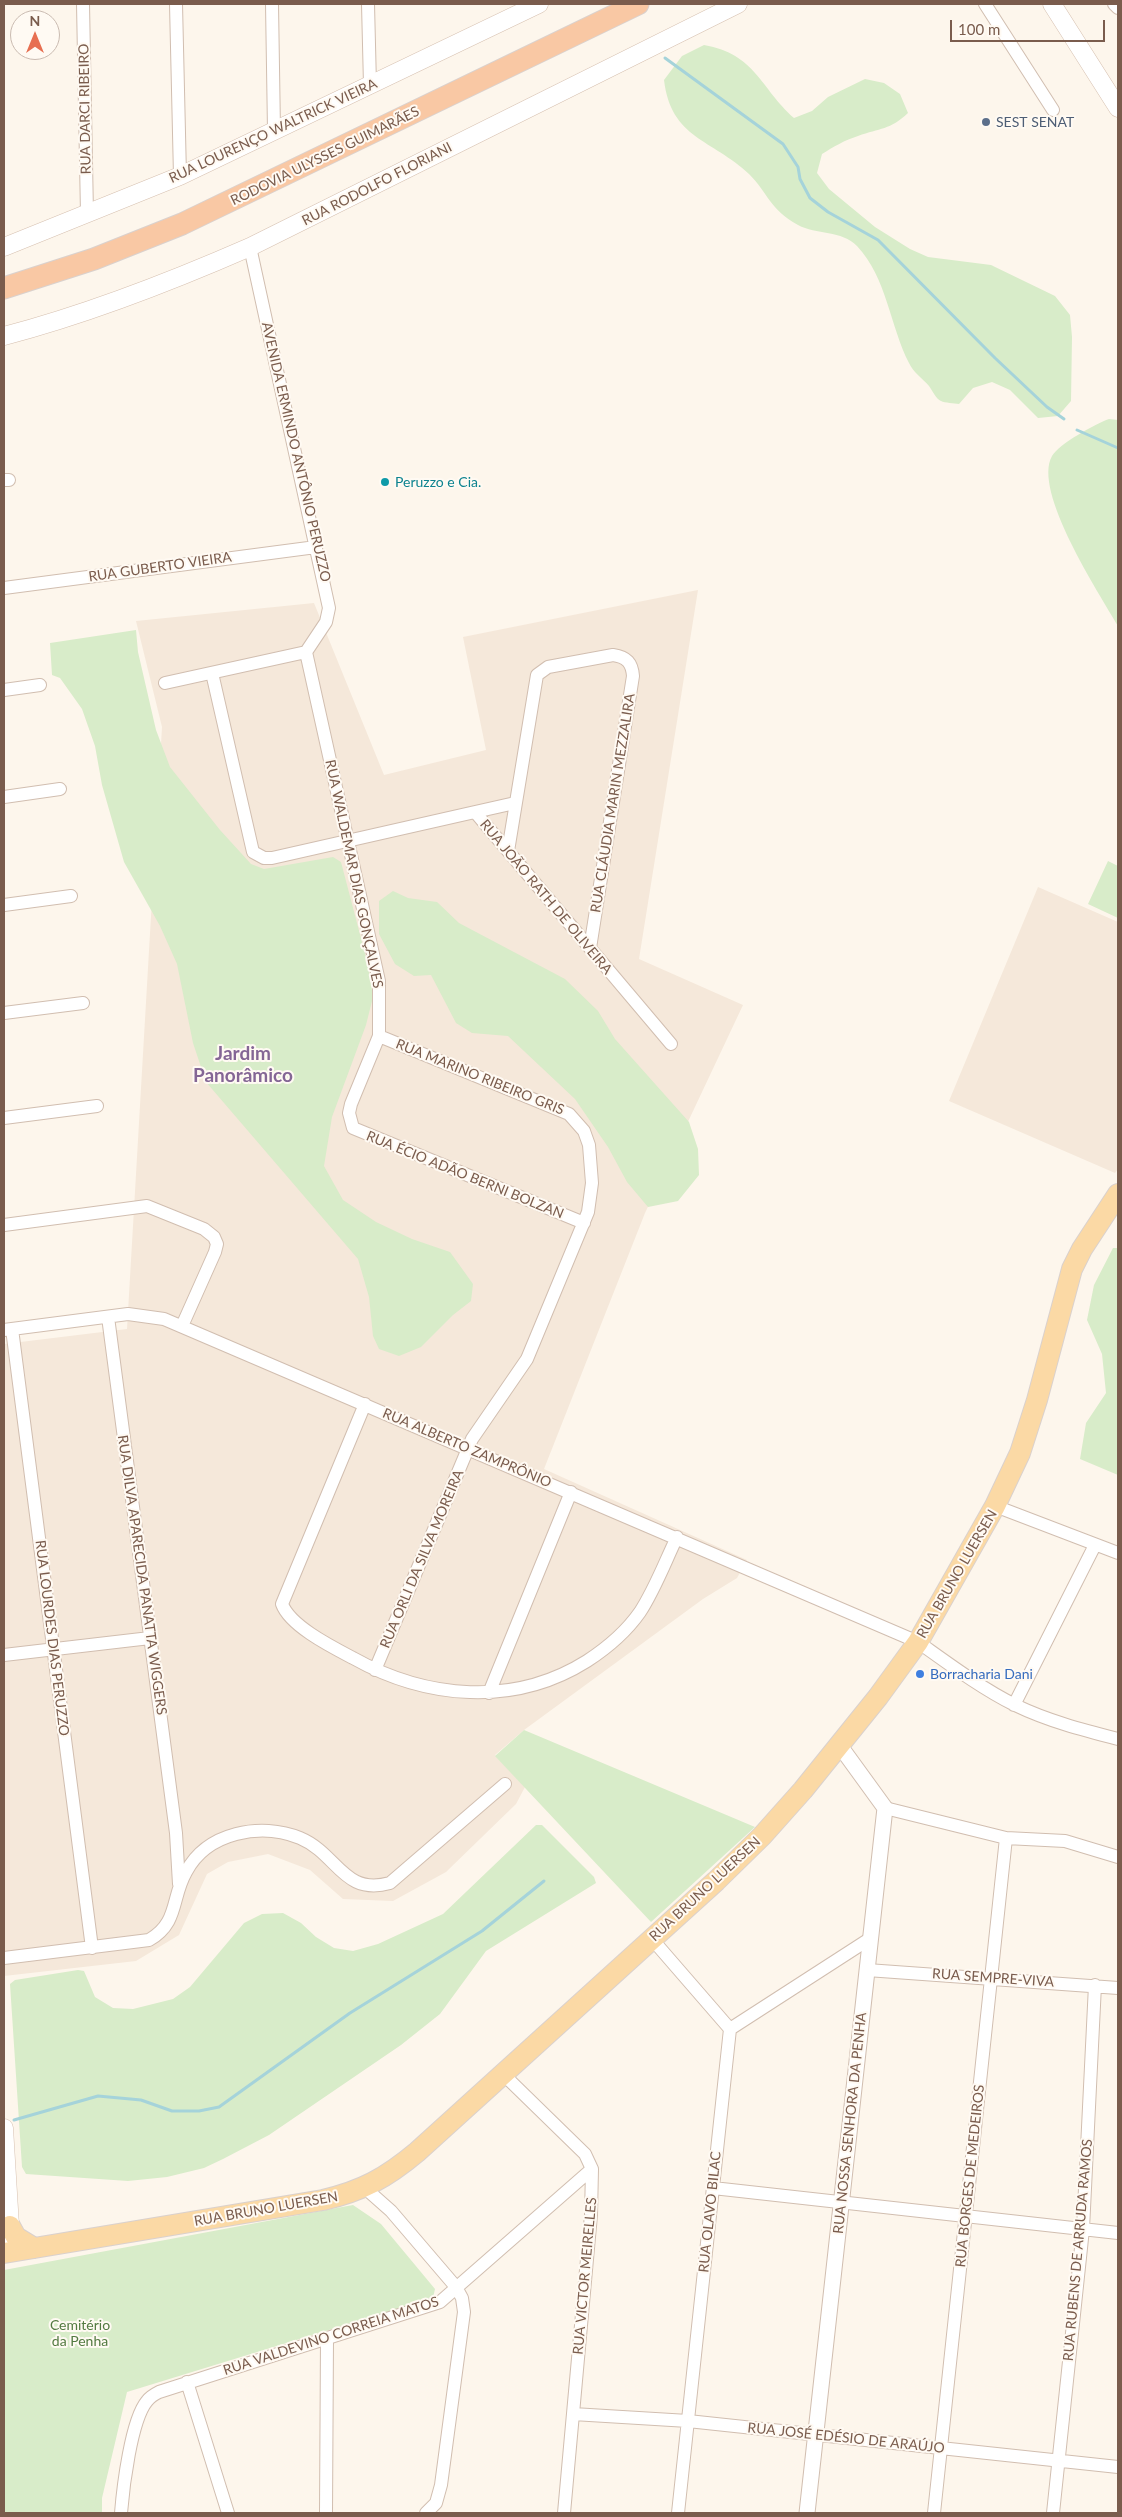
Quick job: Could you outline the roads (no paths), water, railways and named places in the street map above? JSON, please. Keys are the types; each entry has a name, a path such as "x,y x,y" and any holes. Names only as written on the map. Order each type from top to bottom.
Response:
{"highway":[{"name":"RODOVIA ULYSSES GUIMARÃES","path":"4,288 94,259 216,208 638,4"},
{"path":"4,276 26,274 94,259"},
{"path":"4,298 44,276"}],"main road":[{"name":"RUA LOURENÇO WALTRICK VIEIRA","path":"4,247 180,176 539,4"},
{"name":"RUA RODOLFO FLORIANI","path":"4,336 86,312 190,273 250,247 738,4"},
{"path":"1052,4 1118,108"},
{"name":"RUA BRUNO LUERSEN","path":"4,2253 323,2200 365,2188 403,2164 652,1940 762,1836 840,1746 918,1642 995,1506 1012,1473 1030,1424 1072,1269 1082,1249 1118,1194"},
{"path":"4,2128 10,2226 10,2237 4,2253"},
{"path":"10,2226 16,2237 34,2248"}],"street":[{"name":"RUA DARCI RIBEIRO","path":"83,4 87,214"},
{"path":"176,4 180,176"},
{"path":"272,4 274,131"},
{"path":"368,4 370,85"},
{"path":"985,4 1054,110"},
{"path":"1114,4 1118,8"},
{"name":"AVENIDA ERMINDO ANTÔNIO PERUZZO","path":"250,247 329,608 326,622 306,652"},
{"name":"RUA GUBERTO VIEIRA","path":"4,588 316,547"},
{"path":"165,683 306,652"},
{"name":"RUA WALDEMAR DIAS GONÇALVES","path":"306,652 379,981 379,1036 351,1104 350,1122"},
{"name":"RUA CLÁUDIA MARIN MEZZALIRA","path":"515,803 536,679 540,672 548,667 613,655 622,656 628,660 632,667 633,676 590,948"},
{"name":"RUA JOÃO RATH DE OLIVEIRA","path":"212,673 253,852 264,858 272,858 475,812 671,1044"},
{"path":"4,690 40,685"},
{"path":"4,797 60,789"},
{"path":"475,812 515,803 508,851"},
{"path":"4,905 72,896"},
{"path":"4,1013 83,1003"},
{"name":"RUA MARINO RIBEIRO GRIS","path":"379,1036 557,1107 577,1120 584,1131 590,1155 591,1198 584,1223 527,1359 481,1423 468,1448"},
{"path":"4,1118 98,1106"},
{"name":"RUA ÉCIO ADÃO BERNI BOLZAN","path":"350,1122 353,1128 359,1132 584,1223"},
{"path":"4,1224 147,1206 210,1232 217,1244 216,1252 182,1326"},
{"name":"RUA ALBERTO ZAMPRÔNIO","path":"8,1330 139,1314 164,1319 677,1537 918,1642 968,1677 1014,1705 1059,1723 1118,1738"},
{"name":"RUA DILVA APARECIDA PANATTA WIGGERS","path":"108,1317 176,1833 179,1889"},
{"name":"RUA LOURDES DIAS PERUZZO","path":"8,1330 54,1650 92,1948"},
{"path":"365,1404 282,1604 290,1618 311,1633 375,1670 414,1684 440,1690 489,1693 520,1689 551,1680 598,1654 639,1613 677,1537"},
{"name":"RUA ORLI DA SILVA MOREIRA","path":"375,1670 468,1448"},
{"path":"489,1693 571,1492"},
{"path":"995,1506 1118,1553"},
{"path":"1014,1705 1095,1545"},
{"path":"4,1655 150,1638"},
{"path":"840,1746 885,1808 1006,1838 1065,1841 1118,1857"},
{"path":"4,1958 137,1943 157,1935 171,1919 184,1874 197,1857 210,1846 242,1832 276,1831 290,1834 317,1847 348,1878 357,1884 378,1887 390,1884 505,1784"},
{"name":"RUA NOSSA SENHORA DA PENHA","path":"807,2513 885,1808"},
{"name":"RUA DILVA APARECIDA PANATTA WIGGERS","path":"176,1833 186,1850 197,1857"},
{"name":"RUA BORGES DE MEDEIROS","path":"934,2513 1006,1838"},
{"path":"652,1940 730,2029 871,1938"},
{"name":"RUA SEMPRE-VIVA","path":"867,1970 1118,1988"},
{"name":"RUA RUBENS DE ARRUDA RAMOS","path":"1054,2513 1083,2229 1095,1985"},
{"name":"RUA OLAVO BILAC","path":"678,2513 730,2029"},
{"path":"503,2074 585,2154 592,2169"},
{"name":"RUA VALDEVINO CORREIA MATOS","path":"121,2513 126,2473 137,2425 147,2400 159,2392 188,2382 440,2302 592,2169"},
{"name":"RUA VICTOR MEIRELLES","path":"564,2513 591,2215 592,2169"},
{"path":"365,2188 391,2211 456,2287 462,2298 464,2312 441,2486 436,2503 427,2513"},
{"path":"713,2188 1118,2233"},
{"path":"326,2513 327,2339"},
{"path":"188,2382 228,2513"},
{"name":"RUA JOSÉ EDÉSIO DE ARAÚJO","path":"573,2414 688,2421 1118,2467"}],"waterway":[{"path":"665,58 783,144 798,167 800,179 810,198 828,212 878,240 995,358 1047,407 1064,419"},
{"path":"1077,430 1118,448"},
{"path":"14,2120 98,2096 141,2100 172,2111 199,2111 219,2107 350,2013 482,1931 544,1881"}],"place":[{"name":"SEST SENAT","path":"986,122"},
{"name":"Peruzzo e Cia.","path":"385,482"},
{"name":"Borracharia Dani","path":"920,1674"}],"district":[{"name":"Jardim Panorâmico","path":"243,1065"}],"park label":[{"name":"Cemitério da Penha","path":"80,2334"}]}
